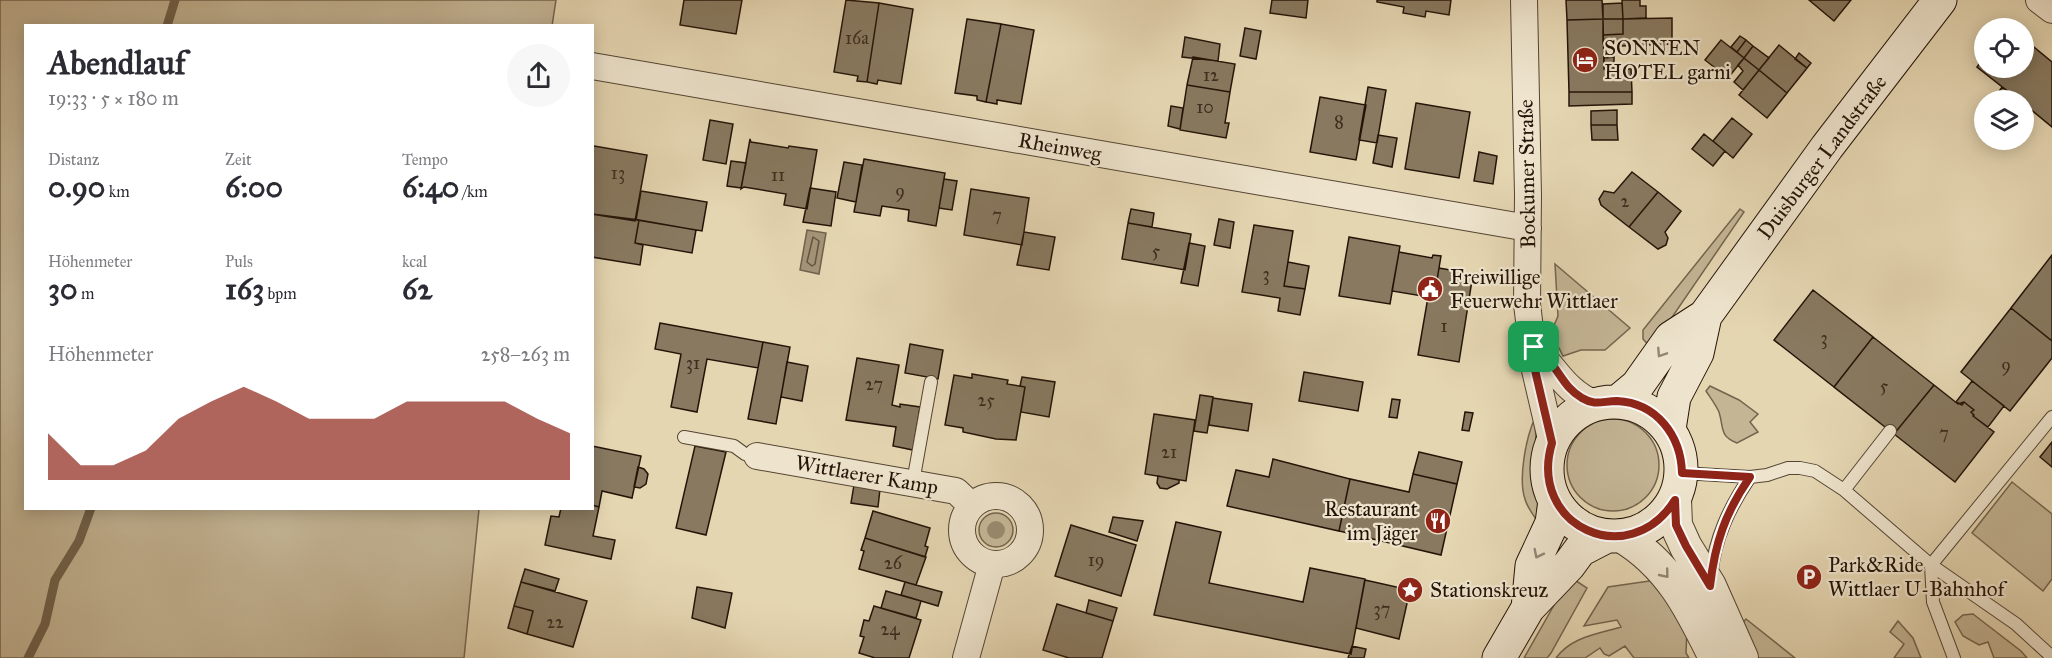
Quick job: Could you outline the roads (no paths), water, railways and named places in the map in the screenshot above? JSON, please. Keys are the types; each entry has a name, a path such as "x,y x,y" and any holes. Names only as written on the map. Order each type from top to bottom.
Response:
{"main road":[{"name":"Duisburger Landstraße","path":"1614,536 1594,533 1571,521 1555,501 1548,478 1548,455 1552,443 1565,423 1574,415 1607,403 1637,386 1671,338 1705,316 1827,147 1940,0"},
{"name":"Duisburger Landstraße","path":"1669,429 1674,397 1697,353 1705,316"},
{"name":"Duisburger Landstraße","path":"1499,658 1528,608 1569,565 1580,550 1614,536 1640,531 1658,521 1678,486 1678,446 1669,429 1644,408 1607,403"},
{"name":"Duisburger Landstraße","path":"1528,608 1532,566 1552,523 1555,501"}],"street":[{"name":"Bockumer Straße","path":"1524,0 1527,304 1535,370 1552,443"},
{"path":"2039,0 2052,10"},
{"name":"Rheinweg","path":"594,66 1528,228"},
{"path":"1534,347 1569,389 1607,403"},
{"name":"Wittlaerer Kamp","path":"757,456 956,491 972,506"},
{"path":"1678,486 1676,525 1710,586 1742,658"},
{"path":"1004,498 1023,509 1028,520 1028,542 1022,552 1003,564 981,561 972,555 962,536 966,515 972,506 982,500 1004,498"},
{"path":"1614,536 1635,545 1660,567 1687,601 1715,658"},
{"path":"966,658 992,564"}],"lane":[{"path":"913,482 931,382"},
{"path":"1954,658 1933,602 1931,565 2052,417"},
{"path":"1844,490 1890,431"},
{"path":"684,437 734,446 745,454 757,456"},
{"path":"1678,486 1800,468 1815,471 1844,490 1931,565 2016,624 2052,657"},
{"path":"1710,586 1713,554 1722,527 1735,499 1750,477"}],"water":[{"path":"807,230 826,233 819,274 800,270"}],"waterway":[{"path":"168,24 175,0"},
{"path":"28,658 45,624 55,580 79,541 90,510"}],"place":[{"name":"SONNEN HOTEL garni","path":"1585,60"},
{"name":"Freiwillige Feuerwehr Wittlaer","path":"1430,289"},
{"name":"Restaurant im Jäger","path":"1438,521"},
{"name":"Park&Ride Wittlaer U-Bahnhof","path":"1809,577"},
{"name":"Stationskreuz","path":"1410,590"}]}
